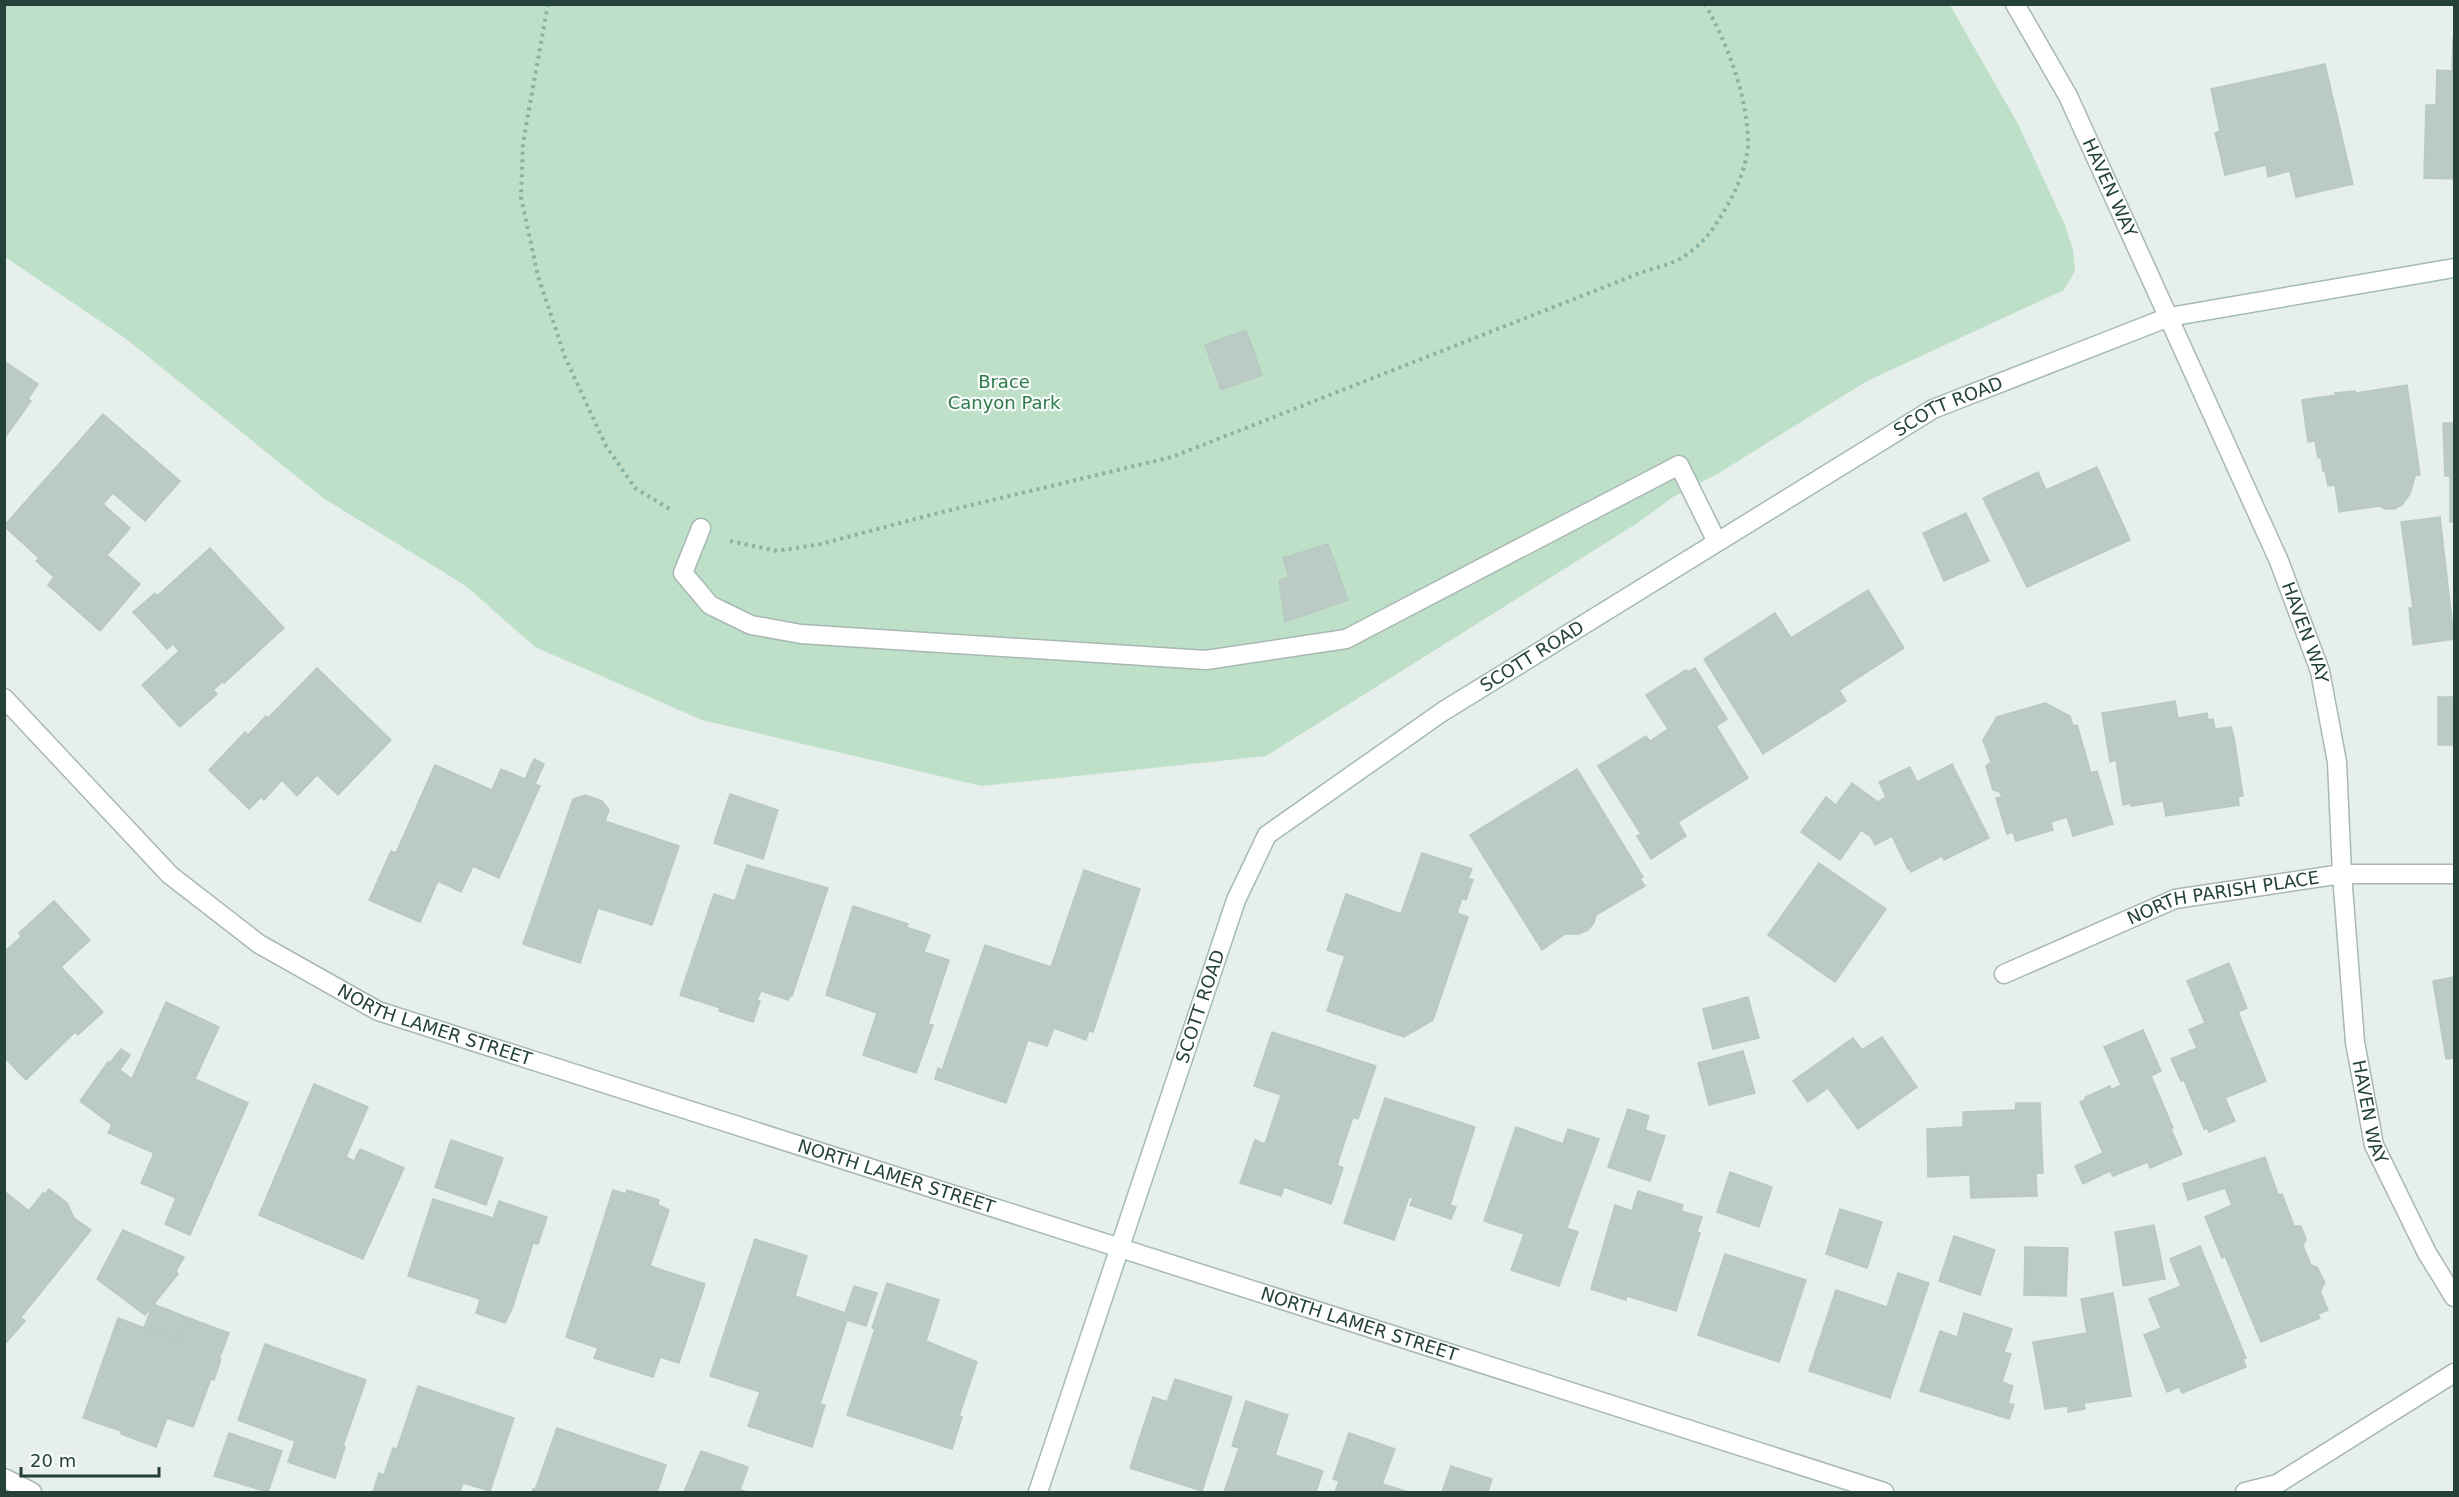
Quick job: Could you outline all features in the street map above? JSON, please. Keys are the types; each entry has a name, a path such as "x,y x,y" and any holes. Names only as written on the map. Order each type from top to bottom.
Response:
{"street":[{"name":"HAVEN WAY","path":"2015,4 2068,96 2279,561 2320,671 2337,762 2342,874 2355,1042 2374,1145 2427,1253 2454,1297"},
{"name":"SCOTT ROAD","path":"1038,1492 1236,900 1267,835 1442,712 1933,409 2169,317 2454,268"},
{"path":"701,528 683,573 710,605 751,625 801,634 1206,660 1346,639 1679,465 1717,542"},
{"name":"NORTH LAMER STREET","path":"4,698 170,875 259,944 378,1011 1884,1492"},
{"name":"NORTH PARISH PLACE","path":"2004,974 2175,898 2342,874 2454,874"},
{"path":"2245,1492 2277,1484 2454,1373"},
{"path":"4,1478 32,1492"}],"path":[{"path":"548,4 523,143 521,197 538,276 565,357 606,446 636,488 701,528 731,542 777,551 821,544 1172,456 1681,259 1708,238 1736,193 1748,147 1745,111 1737,79 1716,24 1705,4"}],"green space":[{"name":"Brace Canyon Park","path":"4,5 1950,5 2017,122 2065,225 2073,250 2075,271 2064,290 1867,381 1719,473 1673,497 1636,524 1266,756 982,786 702,720 535,647 466,586 323,498 125,338 5,257"}],"building":[{"path":"2453,37 2454,179 2424,178 2426,105 2436,105 2437,70 2452,71"},
{"path":"2325,64 2353,184 2296,197 2290,171 2268,177 2266,165 2225,175 2215,133 2220,131 2211,89"},
{"path":"1246,330 1262,375 1221,390 1205,345"},
{"path":"4,361 38,384 28,399 31,401 4,439"},
{"path":"2407,385 2420,475 2415,476 2410,494 2402,505 2394,509 2379,506 2339,512 2335,485 2328,486 2321,457 2318,458 2315,441 2308,442 2302,400 2336,395 2335,393 2355,391 2356,393"},
{"path":"103,414 180,481 145,521 113,493 103,504 130,528 107,555 140,584 100,631 48,585 54,577 36,561 39,558 4,526"},
{"path":"2443,423 2454,423 2454,522 2450,522 2450,476 2445,476"},
{"path":"2097,467 2130,540 2027,587 1983,498 2038,472 2046,490"},
{"path":"1966,513 1989,561 1944,581 1923,533"},
{"path":"2440,517 2454,639 2413,645 2409,608 2413,608 2401,522"},
{"path":"1328,544 1348,600 1285,622 1279,580 1289,577 1283,558"},
{"path":"210,548 284,628 224,683 223,681 213,690 217,694 180,727 142,685 179,651 173,644 167,649 133,612 155,593 157,596"},
{"path":"1868,590 1904,648 1839,690 1846,701 1763,754 1704,659 1775,613 1791,638"},
{"path":"317,668 391,740 338,795 317,775 297,796 282,780 264,800 261,797 249,809 209,770 245,732 248,735 266,716 268,718"},
{"path":"1695,668 1727,719 1716,726 1748,778 1678,822 1686,836 1651,859 1637,836 1641,834 1598,766 1646,736 1650,741 1668,729 1646,695 1686,670 1688,672"},
{"path":"2438,697 2454,697 2454,745 2438,745"},
{"path":"2175,701 2178,718 2207,713 2208,720 2213,719 2215,729 2231,727 2243,796 2238,797 2239,805 2166,816 2163,801 2123,805 2116,760 2110,762 2102,713"},
{"path":"2045,703 2070,716 2073,726 2077,725 2091,773 2097,771 2113,824 2073,836 2067,817 2051,822 2053,830 2016,841 2013,832 2007,834 1996,798 2002,797 2000,792 1993,790 1986,766 1991,762 1983,740 1997,717"},
{"path":"534,759 544,764 535,784 540,786 499,878 473,866 461,892 438,881 420,922 369,900 391,851 396,853 435,765 492,790 501,769 525,779"},
{"path":"1952,764 1989,838 1944,860 1942,856 1911,872 1892,836 1875,845 1871,837 1861,830 1840,860 1801,832 1826,797 1836,805 1852,783 1878,802 1886,797 1879,782 1910,767 1917,782"},
{"path":"1577,769 1643,877 1640,879 1645,886 1596,915 1594,923 1588,930 1579,934 1565,934 1542,950 1470,835"},
{"path":"730,794 778,810 763,859 714,843"},
{"path":"585,795 602,801 609,810 605,821 679,846 652,925 598,908 580,963 523,944 573,799"},
{"path":"1422,853 1472,869 1468,878 1473,880 1466,900 1462,898 1457,913 1468,917 1433,1020 1404,1037 1327,1011 1345,956 1327,950 1346,894 1401,914"},
{"path":"1819,863 1886,909 1835,982 1768,935"},
{"path":"747,865 828,888 792,996 788,1000 761,991 753,1022 680,995 714,894 735,901"},
{"path":"1084,870 1140,889 1093,1032 1089,1031 1086,1040 1054,1028 1047,1046 1028,1040 1006,1103 935,1079 938,1068 942,1070 985,945 1051,967"},
{"path":"54,901 90,940 61,967 103,1012 78,1035 75,1032 26,1080 4,1057 4,952 21,937 19,933"},
{"path":"853,906 908,924 906,927 930,935 924,952 949,960 928,1024 933,1025 916,1073 863,1055 877,1013 826,995"},
{"path":"2229,963 2247,1008 2238,1012 2266,1081 2225,1098 2235,1121 2209,1132 2207,1128 2204,1129 2184,1080 2181,1081 2171,1059 2197,1048 2189,1030 2205,1023 2187,981"},
{"path":"2454,977 2454,1058 2446,1059 2433,981"},
{"path":"1748,997 1759,1038 1713,1049 1703,1009"},
{"path":"166,1002 219,1027 195,1079 248,1103 190,1235 165,1224 176,1198 141,1183 154,1153 108,1133 112,1125 80,1101 108,1062 110,1063 121,1049 130,1055 120,1070 132,1079"},
{"path":"2143,1030 2161,1071 2151,1076 2182,1154 2150,1168 2148,1162 2113,1176 2110,1171 2083,1184 2075,1166 2103,1153 2080,1102 2086,1099 2085,1097 2110,1086 2111,1090 2121,1085 2104,1047"},
{"path":"1272,1032 1376,1066 1358,1119 1353,1117 1337,1165 1343,1168 1331,1204 1284,1187 1281,1196 1240,1183 1255,1140 1265,1144 1281,1095 1254,1086"},
{"path":"1882,1037 1917,1087 1858,1129 1828,1088 1808,1102 1793,1081 1853,1038 1862,1050"},
{"path":"1743,1051 1755,1093 1709,1105 1698,1063"},
{"path":"314,1084 368,1107 346,1157 354,1161 360,1149 404,1168 363,1259 259,1215"},
{"path":"1385,1098 1475,1127 1450,1205 1456,1207 1451,1219 1410,1205 1413,1198 1409,1197 1394,1240 1344,1223"},
{"path":"2016,1103 2040,1103 2043,1173 2036,1173 2037,1196 1971,1198 1970,1175 1928,1177 1927,1129 1963,1127 1963,1112 2015,1110"},
{"path":"1628,1109 1649,1116 1645,1130 1665,1136 1650,1181 1608,1167"},
{"path":"1516,1127 1563,1144 1568,1129 1599,1139 1567,1228 1578,1232 1559,1286 1511,1270 1524,1234 1484,1221"},
{"path":"451,1140 503,1158 486,1205 435,1187"},
{"path":"2265,1157 2278,1195 2282,1194 2294,1226 2301,1226 2306,1239 2303,1246 2311,1265 2317,1267 2325,1283 2320,1291 2328,1310 2318,1314 2320,1318 2261,1342 2225,1256 2222,1258 2205,1217 2232,1205 2225,1188 2188,1200 2183,1184"},
{"path":"1730,1172 1772,1187 1759,1227 1717,1212"},
{"path":"49,1189 67,1203 74,1218 91,1230 21,1317 25,1321 4,1345 4,1191 29,1211"},
{"path":"613,1190 626,1194 627,1190 659,1200 658,1205 669,1210 650,1266 705,1284 679,1363 660,1357 653,1377 594,1358 598,1348 566,1337"},
{"path":"1638,1191 1683,1205 1681,1211 1702,1217 1697,1232 1700,1233 1676,1311 1627,1296 1626,1300 1591,1289 1615,1205 1632,1211"},
{"path":"433,1199 493,1218 499,1201 547,1217 538,1244 533,1243 512,1309 505,1323 476,1313 480,1299 408,1276"},
{"path":"1840,1209 1882,1222 1867,1268 1826,1254"},
{"path":"2154,1225 2165,1279 2123,1286 2115,1232"},
{"path":"123,1230 184,1257 176,1271 178,1274 145,1315 97,1279"},
{"path":"1954,1236 1995,1250 1980,1295 1939,1281"},
{"path":"755,1239 807,1256 795,1296 845,1313 854,1286 877,1293 866,1326 847,1320 820,1404 825,1405 812,1447 748,1426 760,1392 710,1376"},
{"path":"2200,1246 2246,1358 2243,1359 2246,1367 2182,1393 2179,1387 2167,1392 2144,1335 2161,1328 2149,1299 2181,1286 2170,1259"},
{"path":"2025,1247 2068,1248 2066,1296 2024,1295"},
{"path":"1725,1254 1806,1280 1779,1362 1698,1335"},
{"path":"1898,1273 1929,1283 1890,1398 1809,1371 1836,1290 1887,1307"},
{"path":"887,1283 939,1300 926,1341 977,1362 959,1416 962,1417 952,1449 847,1415 875,1329 872,1328"},
{"path":"2113,1293 2131,1396 2084,1403 2085,1409 2068,1412 2068,1406 2045,1409 2033,1342 2087,1333 2081,1299"},
{"path":"153,1304 189,1318 180,1341 144,1328"},
{"path":"1964,1313 2012,1329 2004,1352 2011,1354 2002,1382 2013,1386 2008,1403 2014,1405 2009,1419 1920,1391 1940,1331 1957,1337"},
{"path":"118,1318 180,1341 189,1318 229,1333 214,1380 211,1379 193,1427 167,1418 156,1447 121,1434 121,1431 83,1418"},
{"path":"265,1344 366,1380 343,1446 345,1447 335,1478 288,1462 295,1441 238,1420"},
{"path":"1175,1379 1232,1397 1202,1491 1130,1468 1153,1397 1167,1402"},
{"path":"418,1386 514,1418 490,1491 463,1483 460,1492 373,1492 379,1473 384,1475 393,1448 397,1449"},
{"path":"1246,1401 1288,1415 1275,1455 1323,1471 1316,1492 1224,1492 1239,1448 1232,1446"},
{"path":"557,1428 666,1465 657,1492 532,1492 533,1489 535,1490"},
{"path":"229,1433 282,1451 268,1492 214,1476"},
{"path":"1349,1433 1395,1449 1382,1484 1409,1492 1335,1492 1339,1481 1333,1479"},
{"path":"701,1451 748,1467 740,1490 748,1492 684,1492"},
{"path":"1451,1466 1492,1479 1488,1492 1442,1492"}]}
